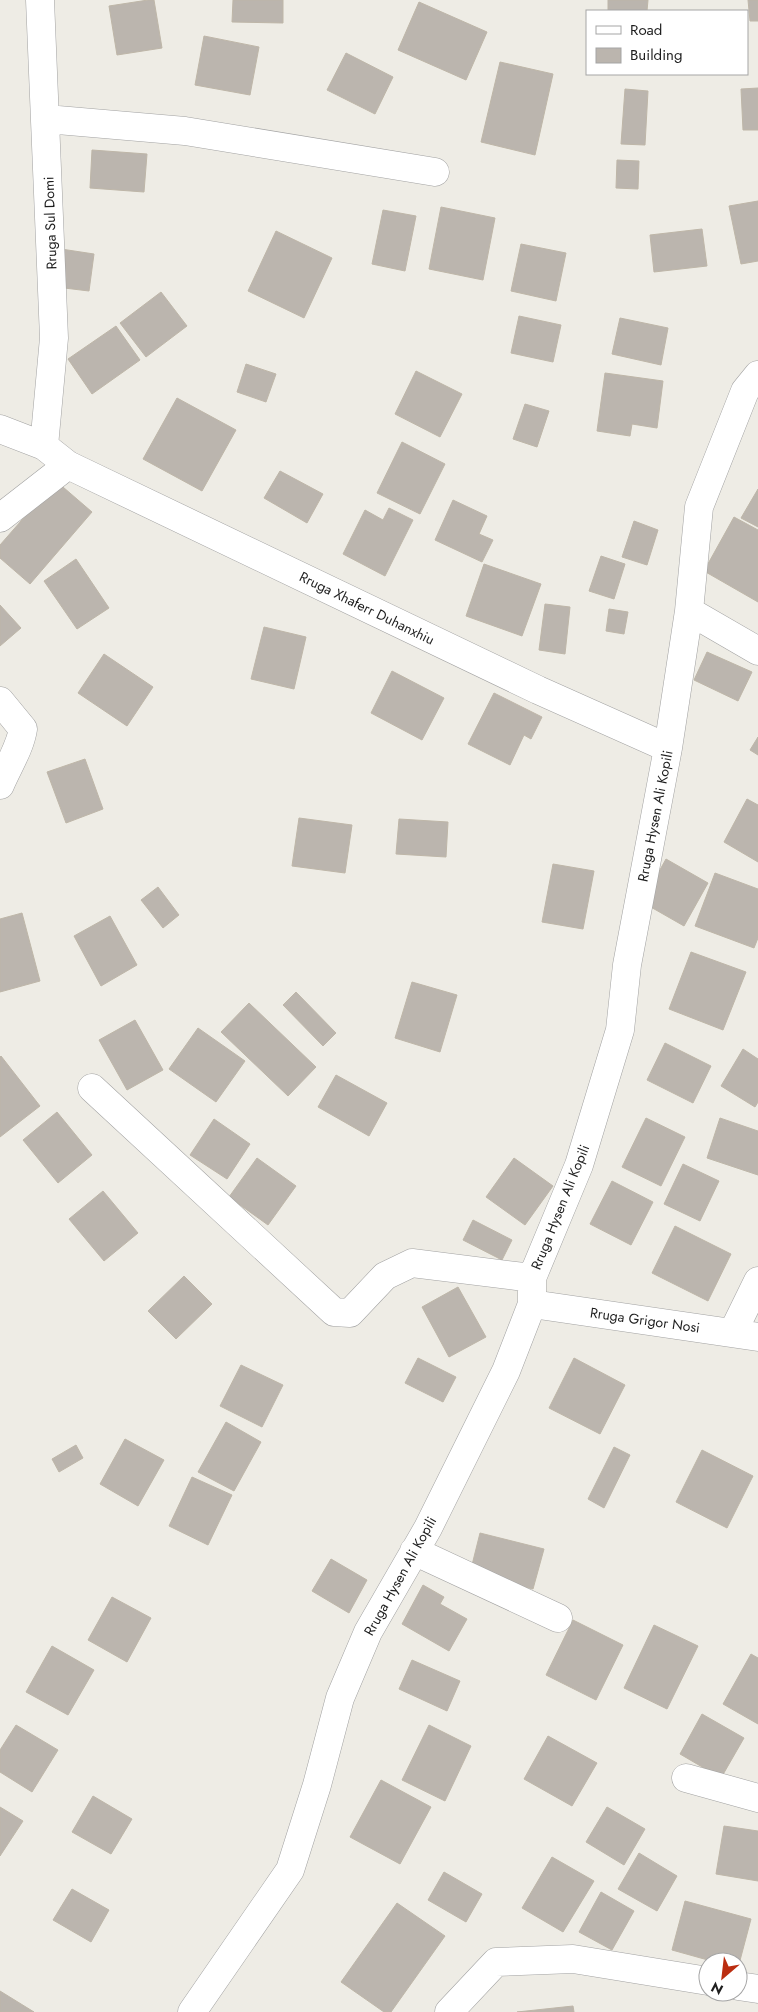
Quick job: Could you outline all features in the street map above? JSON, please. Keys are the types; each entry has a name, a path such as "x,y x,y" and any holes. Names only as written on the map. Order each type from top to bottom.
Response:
{"street":[{"name":"Rruga Sul Domi","path":"40,0 54,338 44,446"},
{"path":"46,119 185,131 435,172"},
{"name":"Rruga Hysen Ali Kopili","path":"192,2012 290,1870 317,1785 340,1698 368,1632 428,1528 506,1371 532,1291 579,1165 620,1030 627,965 668,748 689,611 699,507 745,391 758,375"},
{"name":"Rruga Xhaferr Duhanxhiu","path":"0,429 44,446 68,465 538,690 668,748"},
{"path":"0,518 68,465"},
{"path":"689,611 758,651"},
{"path":"0,701 23,729 21,742 10,759 0,785"},
{"name":"Rruga Grigor Nosi","path":"92,1088 334,1312 350,1313 385,1276 412,1263 532,1291 746,1334"},
{"path":"746,1334 758,1281"},
{"path":"414,1550 558,1618"},
{"path":"686,1778 758,1798"},
{"path":"449,2012 496,1962 573,1960 698,1979"}],"building":[{"path":"154,0 162,48 117,55 109,6"},
{"path":"233,0 283,0 283,23 232,22"},
{"path":"608,0 648,0 647,10 608,10"},
{"path":"748,0 758,0 758,21 750,21"},
{"path":"419,2 487,32 466,80 398,50"},
{"path":"204,36 259,47 250,95 195,85"},
{"path":"346,53 393,77 375,114 327,90"},
{"path":"500,62 553,74 535,155 481,142"},
{"path":"758,88 758,130 743,130 741,89"},
{"path":"625,89 648,91 645,145 621,144"},
{"path":"92,150 147,154 144,192 90,188"},
{"path":"617,160 639,161 638,189 616,188"},
{"path":"758,201 758,261 741,264 729,206"},
{"path":"441,207 495,218 483,280 429,269"},
{"path":"383,210 416,216 405,271 372,264"},
{"path":"702,229 707,266 654,272 650,235"},
{"path":"276,231 332,258 304,318 248,291"},
{"path":"521,244 566,253 556,301 511,291"},
{"path":"61,249 94,254 89,291 56,287"},
{"path":"161,292 187,326 146,357 120,323"},
{"path":"519,316 561,325 553,362 511,353"},
{"path":"620,318 668,328 661,365 612,354"},
{"path":"116,326 140,360 92,394 68,359"},
{"path":"246,364 276,374 266,402 237,392"},
{"path":"416,371 462,394 440,437 395,414"},
{"path":"605,373 663,381 657,428 632,424 630,436 597,431"},
{"path":"177,398 236,430 202,491 143,459"},
{"path":"525,404 549,411 537,447 513,439"},
{"path":"402,442 445,464 420,514 377,493"},
{"path":"280,471 323,494 307,523 264,498"},
{"path":"56,481 92,512 30,584 0,558 0,545"},
{"path":"758,489 758,527 741,518"},
{"path":"453,500 487,516 479,534 493,540 482,562 435,540"},
{"path":"389,508 413,520 385,576 343,554 365,510 383,520"},
{"path":"734,517 758,530 758,602 704,571"},
{"path":"634,521 658,530 647,565 622,557"},
{"path":"601,556 625,564 614,599 589,591"},
{"path":"76,559 109,608 77,629 44,581"},
{"path":"484,564 541,584 522,636 466,616"},
{"path":"545,604 570,607 565,654 539,650"},
{"path":"0,605 21,628 0,646"},
{"path":"609,609 628,612 624,634 606,631"},
{"path":"264,627 306,637 294,689 251,679"},
{"path":"707,652 752,672 738,701 694,680"},
{"path":"104,654 153,687 127,726 78,693"},
{"path":"392,671 444,698 422,740 371,713"},
{"path":"494,693 542,717 531,739 524,735 510,765 468,744"},
{"path":"758,737 758,755 750,750"},
{"path":"85,759 103,809 66,823 47,772"},
{"path":"747,799 758,805 758,862 724,842"},
{"path":"299,818 352,825 345,873 292,866"},
{"path":"399,819 448,822 446,857 396,854"},
{"path":"666,859 708,883 684,926 642,902"},
{"path":"553,864 594,871 583,929 542,922"},
{"path":"715,873 758,889 758,938 754,948 695,926"},
{"path":"158,887 179,915 163,928 141,900"},
{"path":"22,913 40,981 0,992 0,919"},
{"path":"110,916 137,965 101,986 74,936"},
{"path":"691,952 746,972 723,1030 669,1009"},
{"path":"412,982 457,995 440,1052 395,1038"},
{"path":"296,992 336,1033 323,1046 283,1005"},
{"path":"249,1003 316,1067 288,1096 221,1032"},
{"path":"135,1020 163,1070 127,1090 99,1040"},
{"path":"198,1028 245,1061 216,1102 169,1069"},
{"path":"665,1043 711,1066 693,1103 647,1080"},
{"path":"743,1049 758,1059 758,1102 755,1107 721,1086"},
{"path":"0,1057 40,1106 0,1137"},
{"path":"336,1075 387,1103 369,1136 318,1107"},
{"path":"57,1112 92,1155 58,1183 23,1140"},
{"path":"646,1118 685,1137 661,1186 622,1167"},
{"path":"720,1118 758,1131 758,1175 707,1158"},
{"path":"214,1119 250,1144 227,1179 190,1155"},
{"path":"257,1158 296,1186 268,1225 229,1197"},
{"path":"514,1158 553,1186 525,1225 486,1197"},
{"path":"683,1164 719,1181 700,1221 664,1204"},
{"path":"612,1181 653,1202 631,1245 590,1224"},
{"path":"103,1191 138,1233 104,1261 69,1219"},
{"path":"473,1220 512,1240 502,1260 463,1240"},
{"path":"675,1226 731,1254 708,1301 652,1273"},
{"path":"184,1276 212,1304 176,1339 148,1311"},
{"path":"458,1287 486,1337 449,1357 422,1307"},
{"path":"418,1358 456,1377 443,1402 405,1383"},
{"path":"574,1358 625,1385 600,1434 549,1408"},
{"path":"241,1365 283,1385 262,1427 220,1406"},
{"path":"226,1422 261,1442 234,1491 198,1472"},
{"path":"125,1439 164,1460 138,1506 100,1484"},
{"path":"76,1445 83,1458 59,1472 52,1459"},
{"path":"614,1447 630,1455 604,1508 588,1499"},
{"path":"702,1450 753,1476 727,1528 676,1502"},
{"path":"192,1477 232,1495 208,1545 169,1526"},
{"path":"480,1533 544,1549 533,1589 470,1573"},
{"path":"331,1559 367,1580 349,1613 312,1591"},
{"path":"423,1585 444,1597 440,1604 467,1619 449,1651 402,1624"},
{"path":"112,1597 151,1618 127,1662 88,1640"},
{"path":"573,1620 623,1645 596,1700 546,1675"},
{"path":"654,1625 698,1646 667,1709 624,1688"},
{"path":"52,1646 94,1670 68,1715 26,1692"},
{"path":"751,1654 758,1658 758,1724 723,1704"},
{"path":"412,1660 460,1681 447,1711 399,1689"},
{"path":"702,1714 744,1738 721,1778 680,1754"},
{"path":"16,1725 58,1750 32,1792 0,1772 0,1750"},
{"path":"429,1725 471,1746 445,1801 402,1780"},
{"path":"548,1736 597,1763 572,1806 524,1779"},
{"path":"381,1780 431,1807 400,1864 350,1837"},
{"path":"93,1796 132,1819 111,1854 72,1832"},
{"path":"0,1807 23,1821 0,1856"},
{"path":"607,1807 645,1829 624,1865 586,1842"},
{"path":"724,1826 758,1831 758,1881 716,1874"},
{"path":"639,1853 677,1876 657,1911 618,1889"},
{"path":"552,1857 594,1881 563,1932 522,1908"},
{"path":"444,1872 482,1894 466,1922 428,1900"},
{"path":"72,1889 109,1910 91,1942 53,1920"},
{"path":"601,1892 634,1911 612,1950 579,1932"},
{"path":"685,1901 751,1919 742,1952 698,1952 698,1957 672,1950"},
{"path":"397,1903 445,1936 391,2012 384,2012 341,1982"},
{"path":"0,1991 34,2012 0,2012"},
{"path":"573,2006 574,2012 517,2012"}]}
